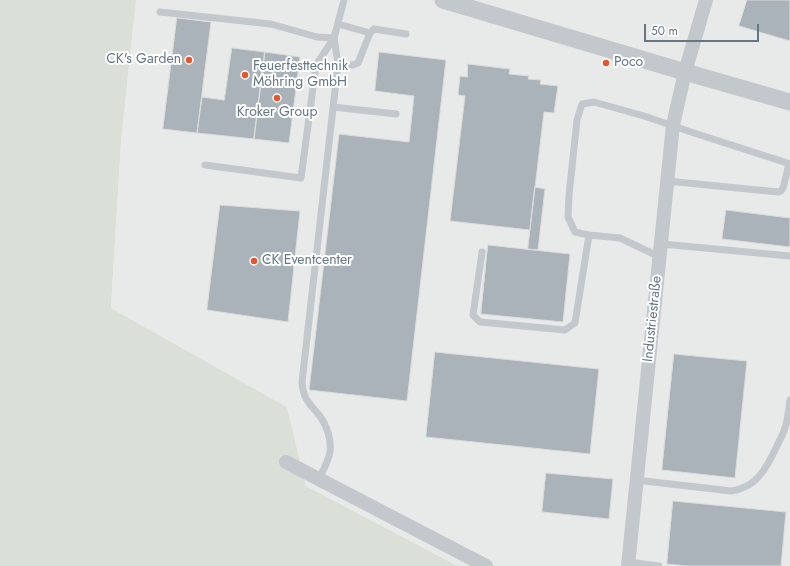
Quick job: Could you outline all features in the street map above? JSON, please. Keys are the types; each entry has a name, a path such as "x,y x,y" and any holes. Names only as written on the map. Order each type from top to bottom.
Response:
{"street":[{"path":"443,0 790,102"},
{"name":"Industriestraße","path":"628,564 673,125 685,72 706,0"},
{"path":"286,462 486,566"}],"lane":[{"path":"205,165 301,178 316,65 334,38 344,0"},
{"path":"160,12 271,24 317,37 334,38"},
{"path":"338,24 370,33"},
{"path":"338,64 353,65 358,63 370,33 374,29 406,34"},
{"path":"319,479 330,456 327,428 323,420 306,400 302,390 302,382 338,64 334,38"},
{"path":"667,181 778,192 783,188 790,164 644,116 594,102 582,104 577,120 569,195 568,217 575,232 620,238 639,248 790,256"},
{"path":"334,107 396,114"},
{"path":"482,252 473,315 480,322 565,330 575,323 589,235"},
{"path":"636,480 731,491 740,490 750,485 761,475 770,462 785,429 790,400"},
{"path":"628,564 659,566"}],"shaded area":[{"path":"0,0 136,0 121,142 111,308 287,407 306,486 458,566 0,566"},
{"path":"136,0 790,0 790,566 458,566 306,486 287,407 111,308 121,142"}],"building":[{"path":"747,0 790,0 790,41 739,26"},
{"name":"CK's Garden","path":"177,18 211,22 197,133 163,129"},
{"name":"Feuerfesttechnik Möhring GmbH","path":"232,48 265,52 254,139 197,133 202,97 224,100"},
{"name":"Kroker Group","path":"265,52 300,57 289,143 254,139"},
{"path":"379,52 446,60 407,401 309,390 339,134 409,142 414,96 375,91"},
{"path":"468,64 510,69 509,74 529,76 528,79 541,80 540,84 558,86 554,113 544,112 530,230 450,221 465,96 458,95 460,76 467,77"},
{"path":"535,187 545,189 538,250 528,249"},
{"name":"CK Eventcenter","path":"220,205 300,211 288,322 207,310"},
{"path":"726,210 790,218 790,247 722,239"},
{"path":"488,245 570,254 563,322 481,314"},
{"path":"435,352 599,369 590,454 426,437"},
{"path":"674,354 747,361 735,478 662,470"},
{"path":"546,473 613,479 609,519 542,512"},
{"path":"673,501 786,512 781,566 687,566 667,564"}],"place":[{"name":"CK's Garden","path":"189,60"},
{"name":"Poco","path":"606,63"},
{"name":"Feuerfesttechnik Möhring GmbH","path":"245,75"},
{"name":"Kroker Group","path":"277,98"},
{"name":"CK Eventcenter","path":"254,261"}]}
